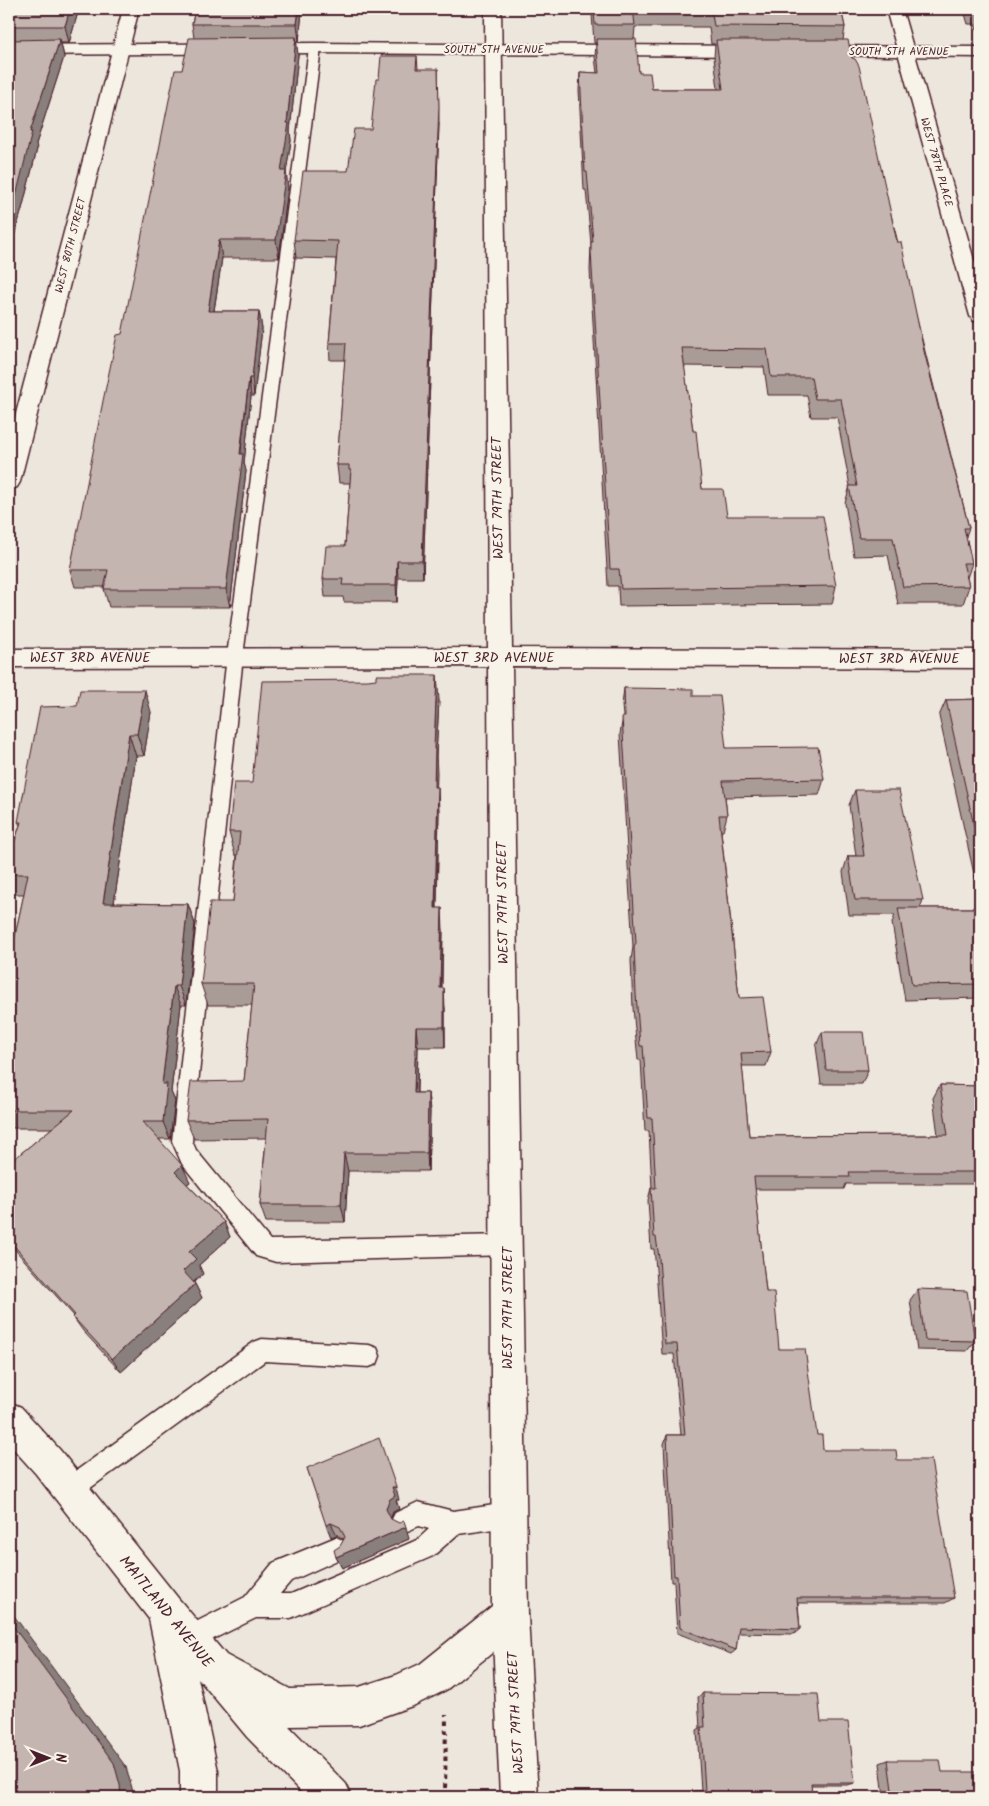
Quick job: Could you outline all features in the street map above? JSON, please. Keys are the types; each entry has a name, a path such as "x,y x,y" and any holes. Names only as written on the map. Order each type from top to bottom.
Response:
{"street":[{"name":"WEST 80TH STREET","path":"9,482 131,9"},
{"name":"WEST 79TH STREET","path":"493,9 507,1245 508,1515 510,1615 519,1797"},
{"name":"WEST 78TH PLACE","path":"894,9 980,316"},
{"name":"SOUTH 5TH AVENUE","path":"9,50 120,51 315,48 769,51"},
{"name":"SOUTH 5TH AVENUE","path":"798,51 980,52"},
{"name":"WEST 3RD AVENUE","path":"9,658 235,656 980,659"},
{"name":"MAITLAND AVENUE","path":"9,1419 70,1489 165,1611 260,1724 333,1797"},
{"path":"165,1611 199,1771 199,1797"},
{"path":"199,1651 286,1708 359,1706 402,1692 433,1677 510,1615"}],"lane":[{"path":"315,48 235,656 182,1141 188,1157 264,1249 276,1252 507,1245"},
{"path":"70,1489 262,1350 368,1356"},
{"path":"403,1521 418,1514 453,1523 508,1515"},
{"path":"254,1606 291,1606 425,1548 453,1523"},
{"path":"199,1651 254,1606 282,1572 336,1549"}],"path":[{"path":"445,1797 446,1709"}],"building":[{"path":"9,9 70,9 65,26 9,26"},
{"path":"195,9 299,9 297,24 192,24"},
{"path":"594,9 633,9 635,25 595,25"},
{"path":"711,9 841,9 845,27 714,26"},
{"path":"296,37 287,123 289,123 281,171 286,171 276,240 219,240 208,311 259,311 252,378 249,378 240,454 243,454 226,589 104,589 108,570 70,570 103,401 117,335 122,334 175,70 182,70 189,38"},
{"path":"60,39 30,132 32,132 9,218 9,40"},
{"path":"596,39 636,39 639,73 650,73 652,89 723,89 716,40 848,40 852,58 855,59 859,66 897,242 901,242 924,351 969,528 964,528 972,563 963,563 969,586 903,587 893,538 859,538 849,486 857,486 841,399 815,399 811,377 771,377 767,349 682,348 693,431 696,431 702,489 723,489 727,516 823,516 836,586 621,589 619,569 610,569 591,252 591,242 593,242 587,172 585,172 580,72 599,73"},
{"path":"381,56 417,56 416,69 438,69 439,106 422,561 397,561 396,585 342,585 343,579 323,579 326,546 345,546 351,470 349,470 349,465 337,465 346,343 329,343 338,241 294,240 303,171 348,171 354,129 371,129 376,79 379,79"},
{"path":"376,675 437,675 434,749 434,787 438,787 435,908 442,908 440,988 444,988 444,1027 416,1027 414,1093 428,1093 427,1153 344,1153 341,1205 260,1205 268,1119 186,1120 191,1082 244,1081 254,984 201,984 210,902 233,902 240,832 229,832 234,783 252,783 262,681 368,680 376,679"},
{"path":"624,688 693,689 693,696 720,696 726,748 818,747 824,779 723,781 727,815 719,815 739,998 763,997 771,1052 741,1053 749,1136 948,1135 940,1085 980,1086 980,1172 849,1172 850,1177 754,1177 766,1292 774,1292 779,1349 805,1349 817,1435 822,1435 823,1450 896,1450 897,1460 931,1460 954,1598 797,1598 800,1629 739,1627 736,1650 680,1628 677,1576 674,1576 667,1435 685,1435 677,1344 665,1344 659,1258 656,1237 654,1237 651,1188 656,1188 652,1118 648,1118 643,1046 640,1046 636,994 634,946 636,943 622,717 625,717"},
{"path":"80,690 145,690 137,734 129,734 103,903 188,904 179,986 174,986 162,1084 167,1084 163,1122 143,1122 182,1165 175,1172 224,1222 189,1252 196,1259 183,1271 195,1284 112,1359 73,1317 75,1315 9,1240 9,1163 74,1110 9,1110 9,959 28,874 9,874 9,859 21,822 18,822 40,707 77,706"},
{"path":"980,699 980,853 946,700"},
{"path":"855,790 899,790 923,900 855,900 848,856 864,856"},
{"path":"898,908 980,908 980,984 912,985"},
{"path":"822,1032 863,1032 868,1070 826,1070"},
{"path":"918,1289 967,1291 975,1341 925,1340"},
{"path":"379,1438 396,1487 392,1487 395,1496 390,1499 386,1509 391,1519 399,1523 404,1521 406,1527 336,1557 334,1550 340,1546 345,1537 340,1527 331,1523 326,1525 307,1468"},
{"path":"9,1621 114,1763 121,1797 9,1797"},
{"path":"703,1693 818,1694 821,1722 848,1722 855,1783 811,1783 812,1797 694,1797 694,1791 705,1791 701,1727 705,1727"},
{"path":"888,1760 940,1760 942,1772 980,1772 980,1797 893,1797"}]}
